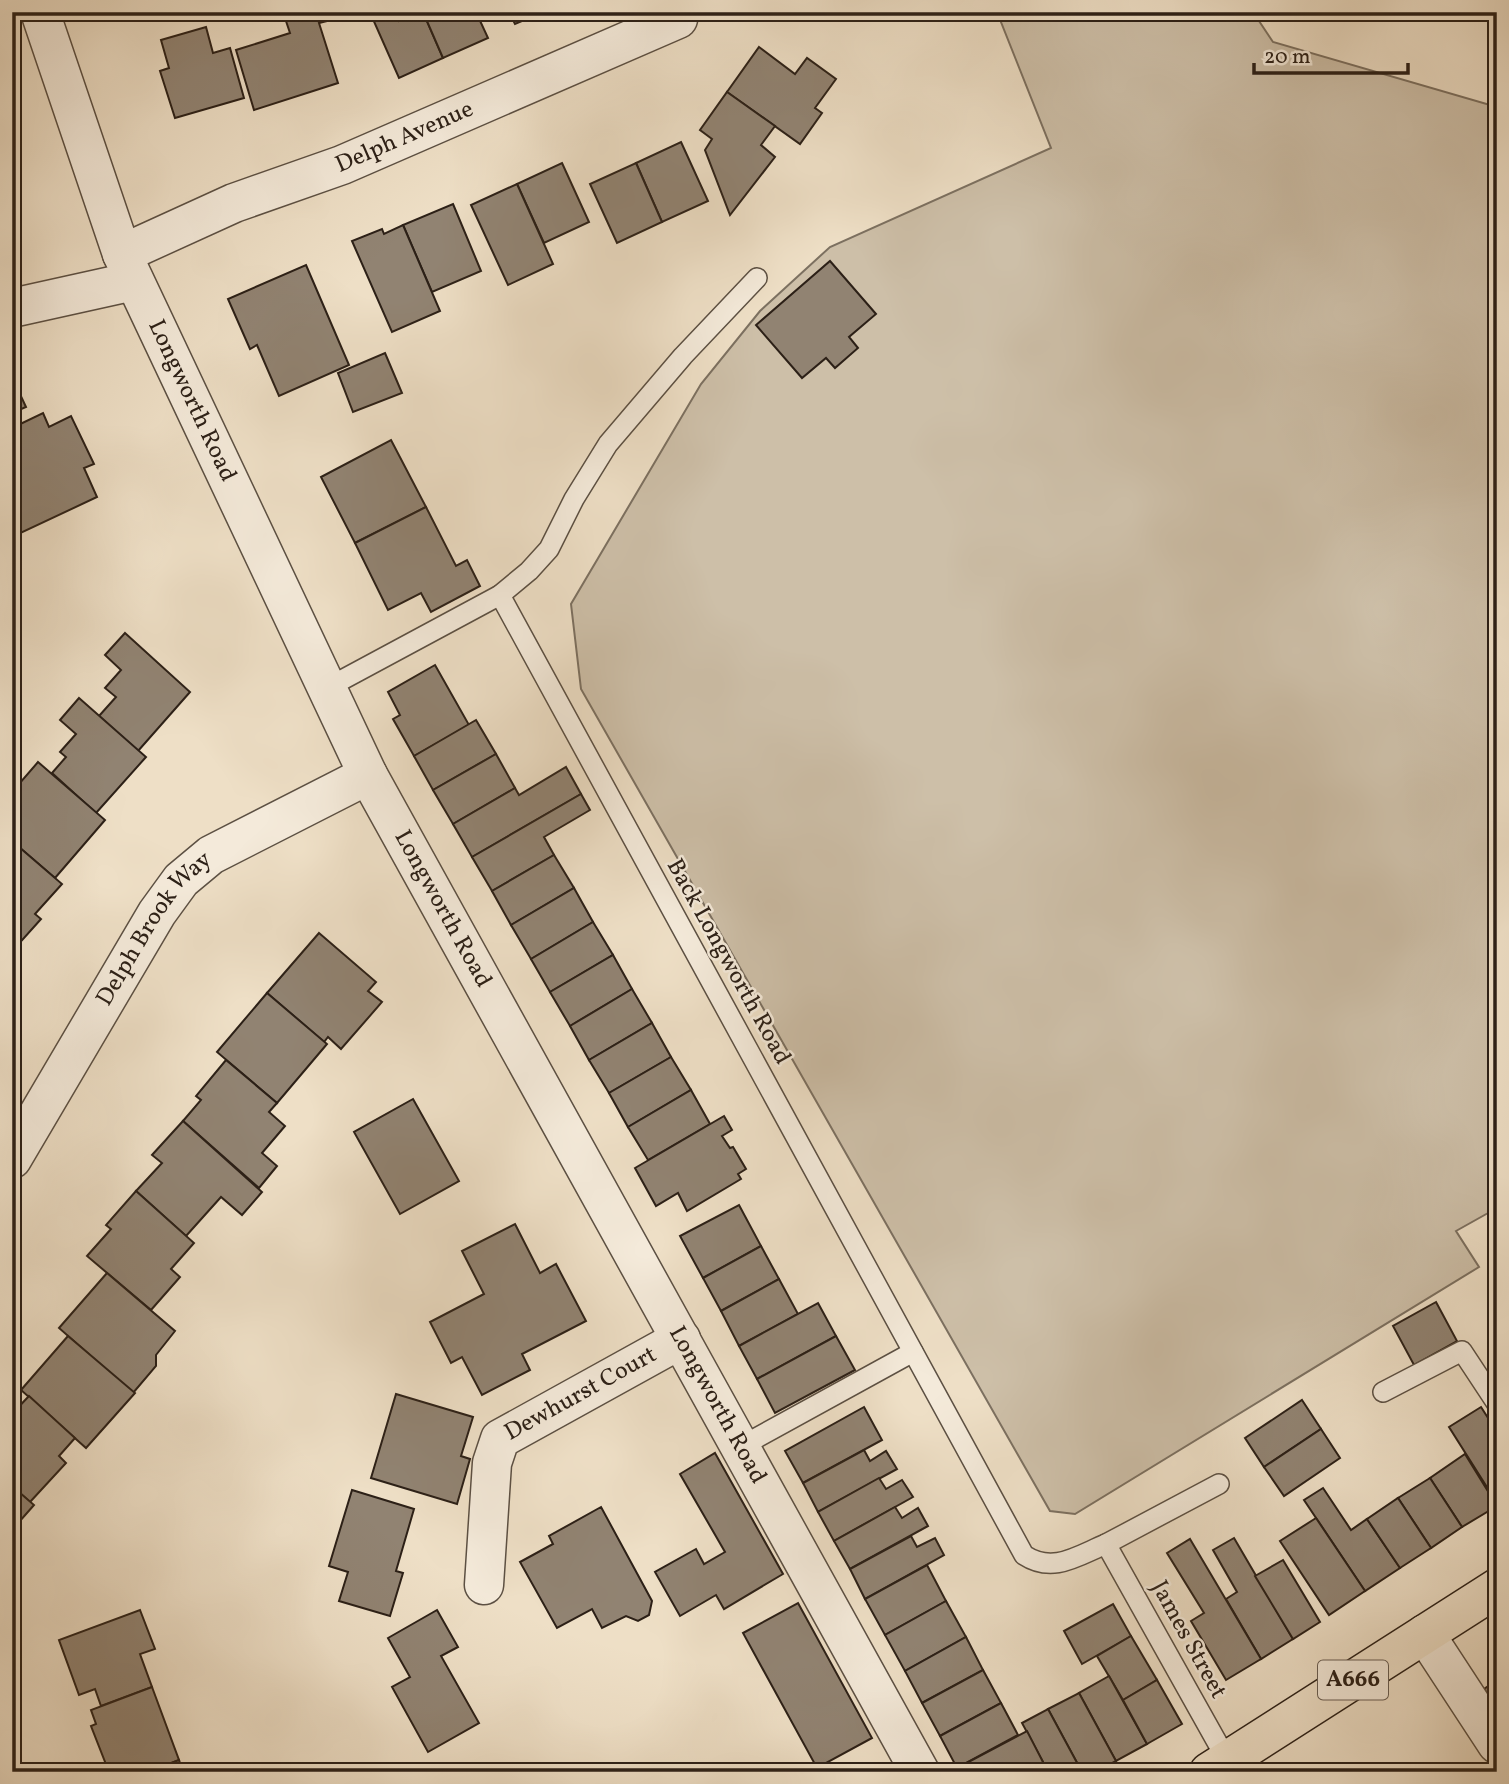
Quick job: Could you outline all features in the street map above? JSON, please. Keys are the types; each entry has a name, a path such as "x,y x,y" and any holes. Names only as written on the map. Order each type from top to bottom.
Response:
{"highway":[{"name":"A666","path":"1218,1766 1497,1588"}],"street":[{"name":"Longworth Road","path":"40,12 128,267 368,775 920,1772"},
{"name":"Delph Avenue","path":"128,267 234,203 342,165 678,19 675,12"},
{"path":"12,307 128,267"},
{"name":"Delph Brook Way","path":"15,1149 157,913 181,880 211,855 368,775"},
{"name":"Dewhurst Court","path":"484,1585 492,1463 500,1439 681,1339"},
{"path":"1425,1634 1497,1744"}],"lane":[{"path":"327,688 500,595 549,549 574,499 608,444 683,356 757,278"},
{"name":"Back Longworth Road","path":"500,595 1024,1555 1038,1565 1055,1565 1106,1544"},
{"path":"1383,1392 1462,1351 1497,1404"},
{"path":"740,1447 913,1352"},
{"path":"1106,1544 1219,1484"},
{"name":"James Street","path":"1106,1544 1218,1766"}],"shaded area":[{"path":"997,12 1253,12 1273,42 1497,107 1497,1208 1456,1231 1479,1267 1075,1514 1050,1511 581,689 571,604 701,384 760,311 830,247 1051,148"}],"building":[{"path":"283,12 324,12 327,21 319,23 338,83 254,110 236,50 290,33"},
{"path":"383,12 396,12 399,21 423,12 443,58 399,78 372,17"},
{"path":"423,12 476,12 488,38 443,58"},
{"path":"509,12 543,12 515,24"},
{"path":"206,27 213,53 230,48 244,98 175,118 160,71 169,68 161,40"},
{"path":"759,47 795,74 807,58 836,79 815,108 822,113 800,144 727,92"},
{"path":"727,92 775,126 761,145 775,157 730,215 705,150 712,139 700,130"},
{"path":"681,142 708,201 662,222 636,163"},
{"path":"562,163 589,222 544,243 517,184"},
{"path":"636,163 662,222 617,243 590,184"},
{"path":"517,184 553,264 508,285 471,205"},
{"path":"453,204 481,271 432,292 403,225"},
{"path":"403,225 440,311 392,332 352,241 382,229 384,234"},
{"path":"830,261 876,314 849,337 858,348 835,368 826,358 802,378 756,325"},
{"path":"306,265 349,365 279,396 257,345 250,349 228,299"},
{"path":"385,353 402,393 353,412 338,373"},
{"path":"12,377 26,407 12,413"},
{"path":"43,413 49,427 71,416 94,464 84,468 97,497 12,537 12,428"},
{"path":"391,440 426,507 355,543 321,477"},
{"path":"426,507 456,566 467,560 480,586 431,612 421,593 388,610 355,543"},
{"path":"125,633 190,692 138,751 99,716 116,697 105,688 121,670 105,655"},
{"path":"435,665 469,725 414,756 393,719 400,715 388,692"},
{"path":"79,698 146,757 96,813 52,773 66,757 60,752 76,734 60,720"},
{"path":"476,720 496,754 433,790 414,756"},
{"path":"496,754 515,788 453,824 433,790"},
{"path":"38,762 105,820 55,878 12,841 12,815 20,806 12,799 12,792"},
{"path":"566,767 581,794 472,857 453,824 515,788 519,795"},
{"path":"581,794 590,810 544,837 554,855 492,891 472,857"},
{"path":"12,841 62,884 35,914 41,919 16,947 12,944"},
{"path":"554,855 574,888 511,925 492,891"},
{"path":"574,888 593,922 531,959 511,925"},
{"path":"593,922 613,955 550,992 531,959"},
{"path":"319,933 376,982 368,991 382,1002 341,1049 328,1037 324,1042 267,993"},
{"path":"613,955 632,989 570,1026 550,992"},
{"path":"632,989 652,1023 589,1060 570,1026"},
{"path":"267,993 327,1044 277,1103 217,1052"},
{"path":"652,1023 671,1057 609,1093 589,1060"},
{"path":"671,1057 691,1090 628,1127 609,1093"},
{"path":"226,1060 277,1103 269,1112 285,1126 262,1153 277,1166 259,1188 183,1121 201,1100 196,1096"},
{"path":"691,1090 710,1124 648,1160 628,1127"},
{"path":"413,1099 459,1181 400,1214 354,1132"},
{"path":"724,1116 732,1130 722,1136 730,1148 733,1147 746,1169 738,1174 741,1179 687,1211 678,1193 656,1206 635,1168"},
{"path":"183,1121 262,1192 242,1215 221,1197 186,1236 136,1191 162,1163 152,1155"},
{"path":"136,1191 194,1243 171,1269 180,1277 151,1310 87,1256 111,1229 106,1225"},
{"path":"739,1205 761,1246 703,1278 680,1236"},
{"path":"515,1224 540,1273 556,1264 586,1321 522,1354 530,1370 482,1395 462,1357 451,1363 430,1322 484,1294 462,1251"},
{"path":"761,1246 779,1279 721,1311 703,1278"},
{"path":"107,1273 175,1331 156,1355 156,1366 133,1393 59,1328"},
{"path":"779,1279 798,1314 739,1346 721,1311"},
{"path":"1436,1302 1457,1341 1414,1365 1393,1326"},
{"path":"818,1303 836,1336 757,1379 739,1346"},
{"path":"68,1336 135,1393 86,1448 21,1390"},
{"path":"836,1336 855,1370 775,1413 757,1379"},
{"path":"396,1394 473,1417 461,1456 470,1459 457,1504 371,1478"},
{"path":"29,1396 75,1438 59,1456 66,1463 30,1502 12,1486 12,1414"},
{"path":"1302,1400 1321,1429 1264,1467 1245,1438"},
{"path":"864,1407 882,1440 803,1483 785,1451"},
{"path":"1481,1407 1497,1432 1497,1503 1449,1427"},
{"path":"1321,1429 1340,1458 1284,1496 1264,1467"},
{"path":"864,1450 870,1461 886,1451 897,1469 818,1512 803,1483"},
{"path":"715,1453 783,1574 724,1609 716,1595 680,1616 655,1572 696,1549 704,1564 725,1552 680,1474"},
{"path":"1465,1454 1497,1506 1462,1527 1430,1478"},
{"path":"879,1478 886,1489 902,1480 913,1497 834,1541 818,1512"},
{"path":"1430,1478 1462,1527 1431,1548 1398,1498"},
{"path":"12,1486 34,1505 12,1530"},
{"path":"1323,1488 1351,1530 1367,1519 1400,1568 1365,1591 1304,1500"},
{"path":"352,1490 414,1509 396,1571 403,1573 390,1616 339,1601 348,1572 329,1566"},
{"path":"1398,1498 1431,1548 1400,1568 1367,1519"},
{"path":"601,1507 652,1601 649,1615 638,1621 626,1616 602,1628 592,1609 557,1628 520,1562 553,1544 549,1536"},
{"path":"895,1507 902,1518 918,1508 928,1526 850,1569 834,1541"},
{"path":"1316,1518 1365,1591 1329,1615 1280,1541"},
{"path":"911,1536 917,1547 935,1538 944,1555 865,1599 850,1569"},
{"path":"1234,1538 1293,1639 1261,1659 1226,1599 1237,1592 1213,1550"},
{"path":"1190,1539 1261,1659 1226,1680 1191,1621 1204,1613 1167,1553"},
{"path":"1283,1560 1320,1622 1293,1639 1255,1576"},
{"path":"927,1565 946,1601 885,1635 865,1599"},
{"path":"946,1601 966,1637 905,1671 885,1635"},
{"path":"798,1603 872,1738 817,1768 743,1633"},
{"path":"1113,1604 1131,1636 1082,1664 1064,1631"},
{"path":"140,1610 155,1649 140,1654 152,1687 101,1706 95,1689 79,1695 59,1640"},
{"path":"437,1610 458,1647 441,1656 479,1723 428,1752 392,1687 410,1677 388,1638"},
{"path":"1131,1636 1157,1680 1123,1700 1097,1656"},
{"path":"966,1637 983,1670 922,1703 905,1671"},
{"path":"983,1670 1001,1703 940,1736 922,1703"},
{"path":"1109,1676 1147,1744 1116,1761 1079,1693"},
{"path":"1157,1680 1182,1724 1147,1744 1123,1700"},
{"path":"1497,1680 1497,1710 1484,1689"},
{"path":"152,1687 179,1760 148,1772 109,1772 91,1726 96,1724 91,1710"},
{"path":"1079,1693 1116,1761 1096,1772 1082,1772 1048,1709"},
{"path":"1001,1703 1018,1735 957,1768 940,1736"},
{"path":"1048,1709 1082,1772 1048,1772 1022,1723"},
{"path":"1027,1731 1043,1762 1025,1772 959,1772 957,1768"},
{"path":"179,1760 183,1772 148,1772"}]}
